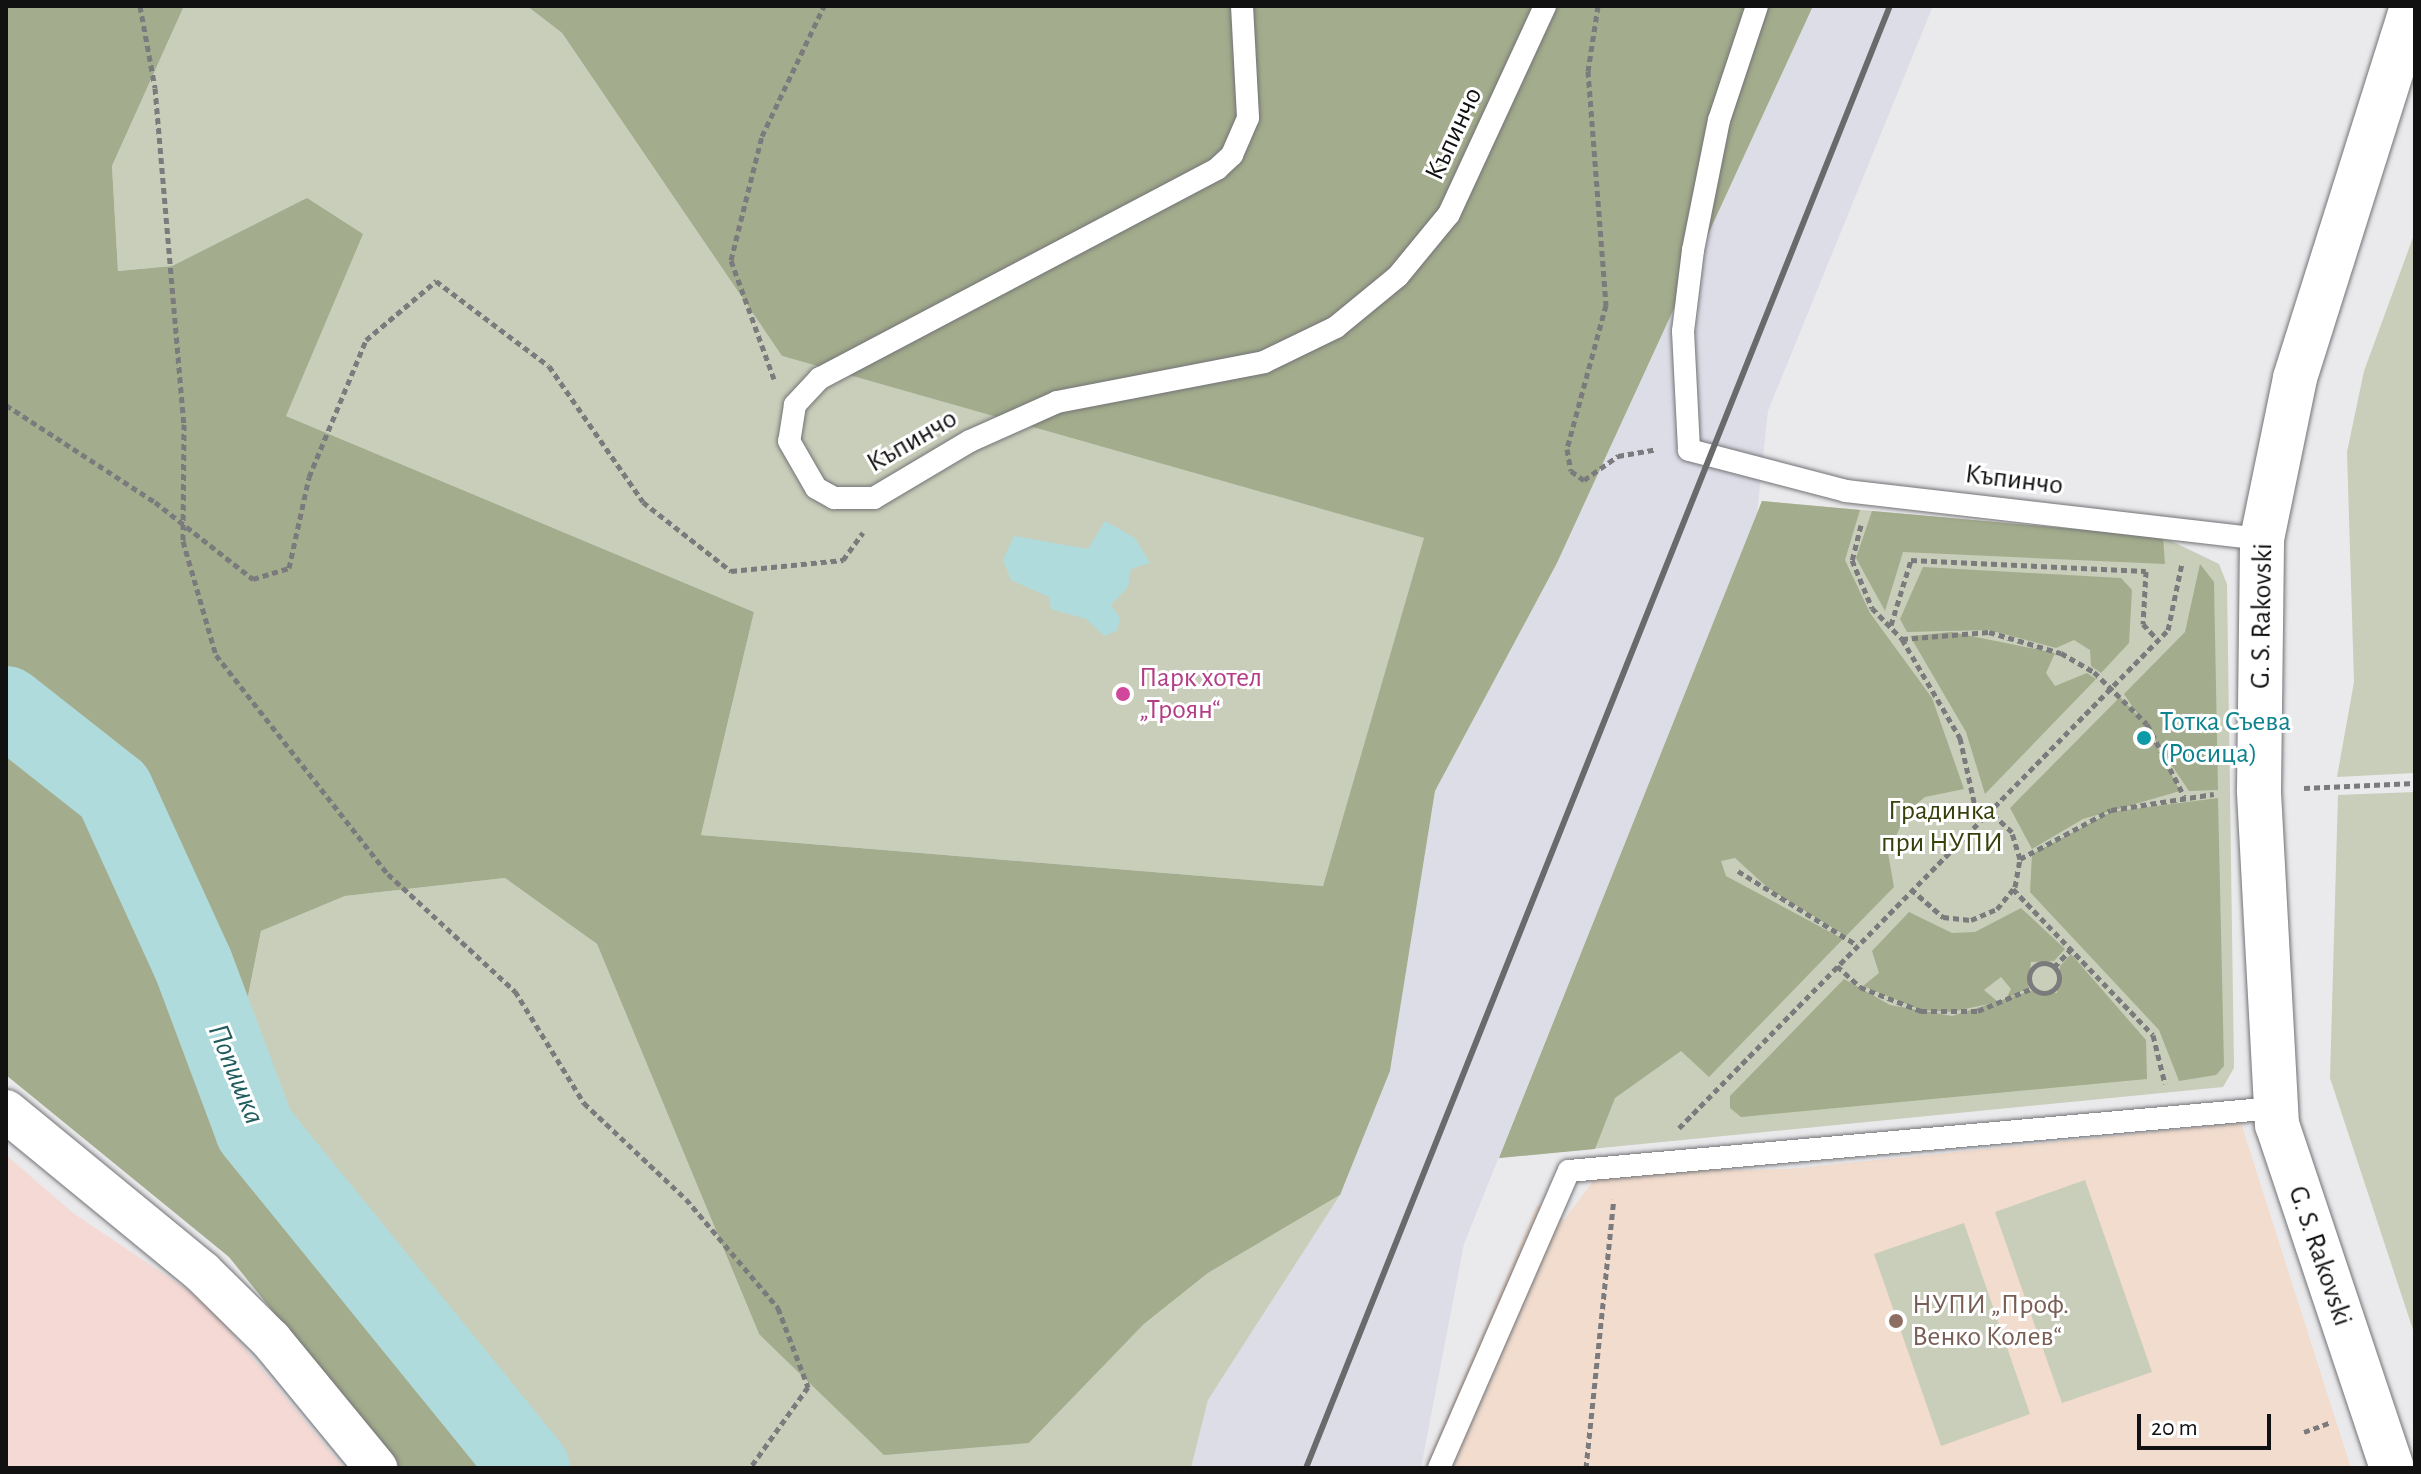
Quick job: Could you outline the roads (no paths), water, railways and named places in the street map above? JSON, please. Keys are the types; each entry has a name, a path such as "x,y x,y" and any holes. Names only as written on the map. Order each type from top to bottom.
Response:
{"street":[{"name":"G. S. Rakovski","path":"2392,1468 2275,1108 2259,790 2262,539 2295,378 2412,6"},
{"path":"6,1111 202,1272 271,1340 376,1468"}],"lane":[{"name":"Къпинчо","path":"1242,6 1248,118 1217,169 841,365 806,390 790,423 793,458 816,488 854,500 893,489 970,441 1057,402 1264,362 1368,304 1449,214 1545,6"},
{"name":"Къпинчо","path":"1757,6 1719,120 1693,250 1683,331 1689,450 1869,493 2262,539"},
{"path":"1439,1468 1569,1171 2275,1108"}],"water":[{"path":"1105,521 1135,538 1150,563 1131,569 1128,587 1111,605 1120,618 1117,631 1104,636 1086,619 1051,609 1049,597 1011,580 1003,560 1014,536 1088,549"}],"waterway":[{"name":"Попишка","path":"6,706 114,791 193,964 255,1130 530,1468"}],"railway":[{"path":"1306,1468 1890,6"}],"place":[{"name":"Парк хотел „Троян“","path":"1123,694"},
{"name":"Тотка Съева (Росица)","path":"2144,738"},
{"name":"НУПИ „Проф. Венко Колев“","path":"1896,1321"}],"park label":[{"name":"Градинка при НУПИ","path":"1942,827"}]}
